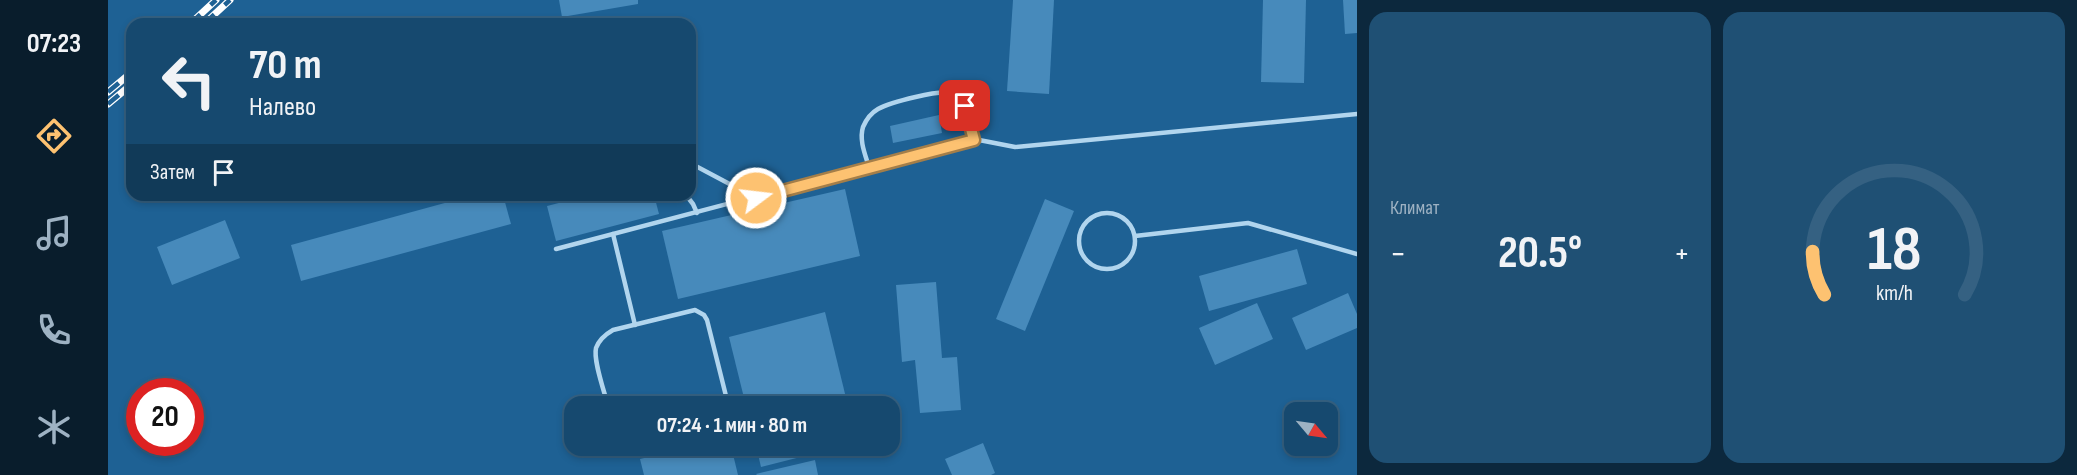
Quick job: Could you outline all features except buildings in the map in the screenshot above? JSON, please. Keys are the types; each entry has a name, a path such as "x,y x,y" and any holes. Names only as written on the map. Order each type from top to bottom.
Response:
{"lane":[{"path":"869,167 861,137 870,115 878,109 938,91 953,94 965,106 974,140"},
{"path":"556,249 974,140 1015,147 1357,114"},
{"path":"696,166 756,198"},
{"path":"691,201 697,213"},
{"path":"1106,213 1119,215 1129,223 1135,236 1132,253 1123,264 1110,269 1097,267 1085,259 1080,248 1079,237 1084,224 1094,216 1106,213"},
{"path":"1135,236 1248,223 1357,254"},
{"path":"613,234 635,325"},
{"path":"606,396 596,358 596,349 605,334 613,330 695,310 704,315 726,396"}],"railway":[{"path":"196,18 216,0"},
{"path":"210,18 230,0"},
{"path":"108,92 126,77"},
{"path":"108,104 126,89"}],"route":[{"path":"756,198 974,140 965,106"}]}
